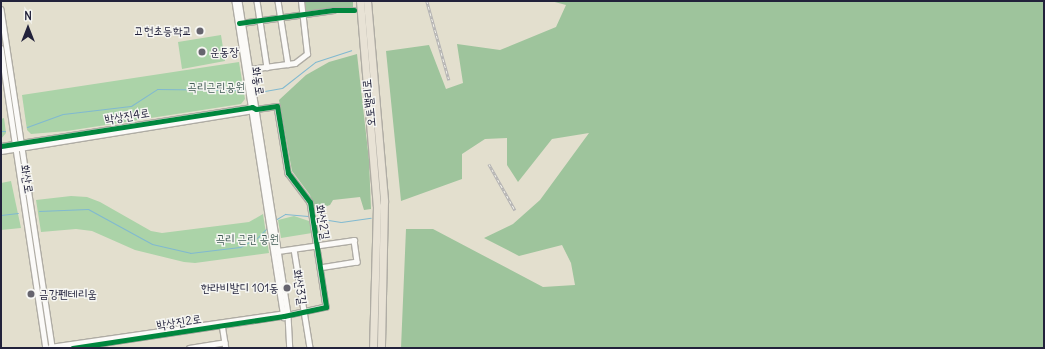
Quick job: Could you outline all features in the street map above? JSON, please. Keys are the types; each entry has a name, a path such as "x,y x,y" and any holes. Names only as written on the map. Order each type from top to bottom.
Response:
{"highway":[{"name":"오토밸리로","path":"360,1 367,35"},
{"name":"오토밸리로","path":"367,1 368,58 378,229 373,348"},
{"name":"오토밸리로","path":"368,58 384,202 385,225 381,348"}],"street":[{"name":"화동로","path":"235,1 250,69 253,110"},
{"name":"화동로","path":"239,1 253,110 290,348"},
{"path":"257,1 267,67"},
{"path":"278,1 288,64"},
{"path":"250,69 299,61 308,51 301,1"},
{"name":"화산로","path":"1,9 52,347"},
{"path":"241,23 303,14 354,10"},
{"name":"화산로","path":"1,48 46,348"},
{"path":"1,84 6,84"},
{"name":"화산2길","path":"253,110 277,106 288,173 308,199 317,245 326,307 285,314"},
{"name":"박상진4로","path":"1,151 22,145 253,110"},
{"name":"박상진4로","path":"1,146 16,146"},
{"name":"화동로","path":"272,228 278,252 285,314"},
{"path":"278,252 354,240 357,262 320,268"},
{"name":"화산3길","path":"294,249 310,348"},
{"name":"박상진2로","path":"46,348 285,314"},
{"path":"222,323 226,348"},
{"path":"110,340 111,348"},
{"name":"박상진2로","path":"72,348 110,340"},
{"path":"189,348 225,342"}],"green space":[{"path":"303,1 353,1 353,8 308,12 304,10"},
{"path":"551,1 1044,1 1044,348 401,348 406,229 433,229 543,287 575,285 571,263 562,245 519,256 484,238 513,224 540,200 589,133 552,139 518,182 507,165 507,138 485,139 462,154 462,179 401,201 386,51 429,45 446,89 463,83 457,44 500,50 556,27 566,5"},
{"name":"운동장","path":"221,35 225,61 182,69 178,42"},
{"path":"357,54 369,160 371,209 364,210 360,197 333,200 330,205 319,209 313,205 310,195 292,171 279,100 306,75 329,62"},
{"name":"곡리근린공원","path":"239,62 245,99 241,104 67,131 31,134 27,130 22,95"},
{"path":"4,118 6,133 1,139 1,119"},
{"path":"11,181 21,228 1,230 1,183"},
{"name":"곡리 근린 공원","path":"71,196 87,197 100,202 151,231 162,233 249,222 263,214 269,253 195,263 184,262 135,250 92,231 76,229 41,232 36,200"},
{"path":"294,216 309,221 312,233 281,238 278,220"}],"waterway":[{"path":"259,92 282,88 315,62 351,50"},
{"path":"27,127 63,114 131,106 157,89 243,90"},
{"path":"39,211 88,209 152,244 190,253 240,247 257,238 268,227"},
{"path":"1,215 18,213"},
{"path":"275,220 285,214 308,216"},
{"path":"316,218 341,222 371,218"}],"railway":[{"path":"427,1 449,80"},
{"path":"489,164 515,210"}],"cycle path":[{"path":"239,23 333,10 354,10"},
{"path":"1,146 252,107 256,109 277,106 288,173 310,202 326,307 284,316 72,348"}],"place":[{"name":"고헌초등학교","path":"200,31"},
{"name":"운동장","path":"202,52"},
{"name":"한라비발디 101동","path":"287,288"},
{"name":"금강펜테리움","path":"31,294"}]}
